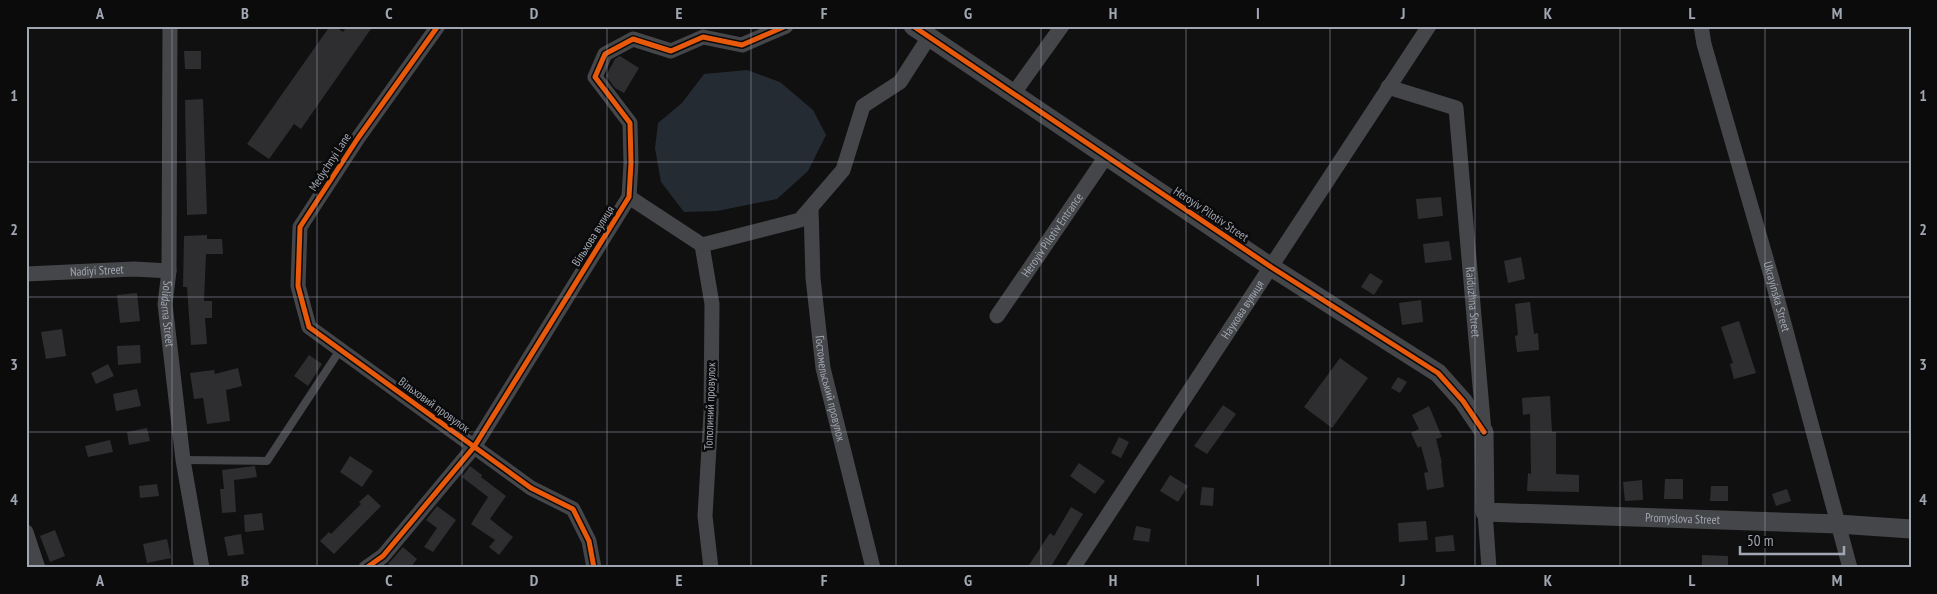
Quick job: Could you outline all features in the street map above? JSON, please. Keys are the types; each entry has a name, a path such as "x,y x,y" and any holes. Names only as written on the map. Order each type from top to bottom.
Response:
{"street":[{"name":"Solidarna Street","path":"170,26 168,271 165,304 183,460 202,568"},
{"name":"Medychnyi Lane","path":"309,327 298,286 300,227 358,138 438,26"},
{"name":"Вільхова вулиця","path":"366,568 382,556 474,447 629,197 631,163 630,123 595,77 605,54 633,39 671,52 703,36 742,45 786,26"},
{"name":"Heroyiv Pilotiv Street","path":"914,26 1271,267 1438,373 1463,401 1484,432"},
{"path":"1014,93 1062,26"},
{"name":"Наукова вулиця","path":"1073,568 1429,26"},
{"name":"Ukrayinska Street","path":"1701,26 1704,44 1772,278 1850,568"},
{"path":"629,197 702,245 800,220 842,170 862,106 900,82 929,37"},
{"name":"Raiduzhna Street","path":"1388,87 1456,108 1484,432 1485,512 1489,568"},
{"name":"Heroyiv Pilotiv Entrance","path":"997,316 1107,155"},
{"name":"Гостомельський провулок","path":"811,208 813,278 823,368 873,568"},
{"name":"Тополиний провулок","path":"702,245 712,304 711,413 705,516 712,568"},
{"name":"Nadiyi Street","path":"26,274 134,269 168,271"},
{"name":"Вільховий провулок","path":"309,327 531,488 573,509 589,541 594,568"},
{"name":"Promyslova Street","path":"1485,512 1838,524 1911,529"},
{"path":"26,532 38,568"}],"lane":[{"path":"183,460 267,461 340,350"}],"shaded area":[{"path":"747,70 780,82 813,110 826,135 808,171 777,199 717,211 684,212 661,182 655,148 658,123 682,103 704,74"}],"building":[{"path":"330,26 335,26 343,32 347,26 373,26 301,129 294,124 269,159 247,144"},
{"path":"184,51 201,51 201,69 185,69"},
{"path":"620,56 639,68 624,93 615,88 606,76 615,59"},
{"path":"203,99 207,214 187,215 185,100"},
{"path":"1441,197 1443,216 1418,219 1416,199"},
{"path":"207,235 207,239 222,239 223,254 206,254 204,301 212,301 212,318 205,318 207,344 191,345 187,287 183,287 184,236"},
{"path":"1449,241 1452,260 1425,263 1423,244"},
{"path":"1521,257 1525,279 1508,283 1504,261"},
{"path":"1370,273 1383,281 1374,295 1361,287"},
{"path":"137,293 140,321 120,323 117,295"},
{"path":"1421,300 1423,322 1402,325 1399,303"},
{"path":"1530,302 1534,334 1538,333 1539,350 1517,352 1515,336 1518,335 1515,304"},
{"path":"1739,321 1756,373 1734,379 1730,364 1733,363 1721,327"},
{"path":"62,329 66,356 46,359 41,332"},
{"path":"140,345 141,363 118,365 117,346"},
{"path":"309,355 322,364 308,386 294,376"},
{"path":"1340,358 1368,378 1332,428 1304,407"},
{"path":"108,364 114,376 96,384 91,373"},
{"path":"238,368 242,386 226,390 230,421 207,424 203,398 194,399 190,373 214,370 215,374"},
{"path":"1398,377 1407,382 1400,393 1391,388"},
{"path":"137,389 141,406 116,411 113,394"},
{"path":"1550,396 1552,432 1556,432 1556,474 1579,475 1579,492 1527,491 1528,473 1531,474 1530,414 1523,415 1522,398"},
{"path":"1223,405 1236,414 1207,454 1194,446"},
{"path":"1429,406 1442,437 1436,439 1442,463 1444,487 1427,490 1424,473 1428,472 1421,446 1418,448 1411,433 1419,429 1412,415"},
{"path":"147,428 150,441 129,445 127,432"},
{"path":"1119,437 1129,442 1121,458 1111,453"},
{"path":"110,440 113,452 88,457 85,446"},
{"path":"350,456 373,471 362,487 340,472"},
{"path":"1079,463 1105,481 1095,494 1070,476"},
{"path":"255,466 257,477 234,480 236,512 222,513 220,489 224,489 222,470"},
{"path":"470,466 506,496 490,519 513,537 499,555 489,547 495,540 471,524 488,497 462,477"},
{"path":"1170,475 1188,486 1178,502 1160,491"},
{"path":"1665,479 1683,479 1683,499 1664,499"},
{"path":"1642,480 1643,500 1625,501 1623,482"},
{"path":"157,484 159,496 140,498 139,486"},
{"path":"1711,486 1728,486 1728,501 1710,501"},
{"path":"1202,487 1214,488 1213,506 1200,505"},
{"path":"1787,489 1791,501 1776,506 1772,494"},
{"path":"368,494 381,506 334,554 320,541 329,532 331,534 361,504 359,502"},
{"path":"437,506 456,520 433,552 424,547 437,528 426,520"},
{"path":"1071,507 1083,514 1050,568 1027,568 1050,533 1054,536"},
{"path":"262,513 264,530 245,532 244,515"},
{"path":"1426,521 1428,540 1399,542 1398,523"},
{"path":"1136,526 1151,529 1149,542 1133,540"},
{"path":"55,530 65,556 50,562 40,536"},
{"path":"241,534 244,554 228,556 224,537"},
{"path":"1453,535 1455,551 1436,552 1435,537"},
{"path":"167,539 171,558 147,563 143,544"},
{"path":"403,547 417,559 410,568 393,568 388,564"},
{"path":"1702,555 1728,556 1728,568 1702,568"}],"cycle path":[{"path":"438,26 358,138 300,227 298,286 309,327 531,488 573,509 589,541 594,568"},
{"path":"366,568 383,556 474,447 629,197 631,163 630,123 595,77 605,54 633,39 671,51 703,37 742,45 786,26"},
{"path":"913,26 1271,267 1438,373 1463,401 1484,432"}]}
